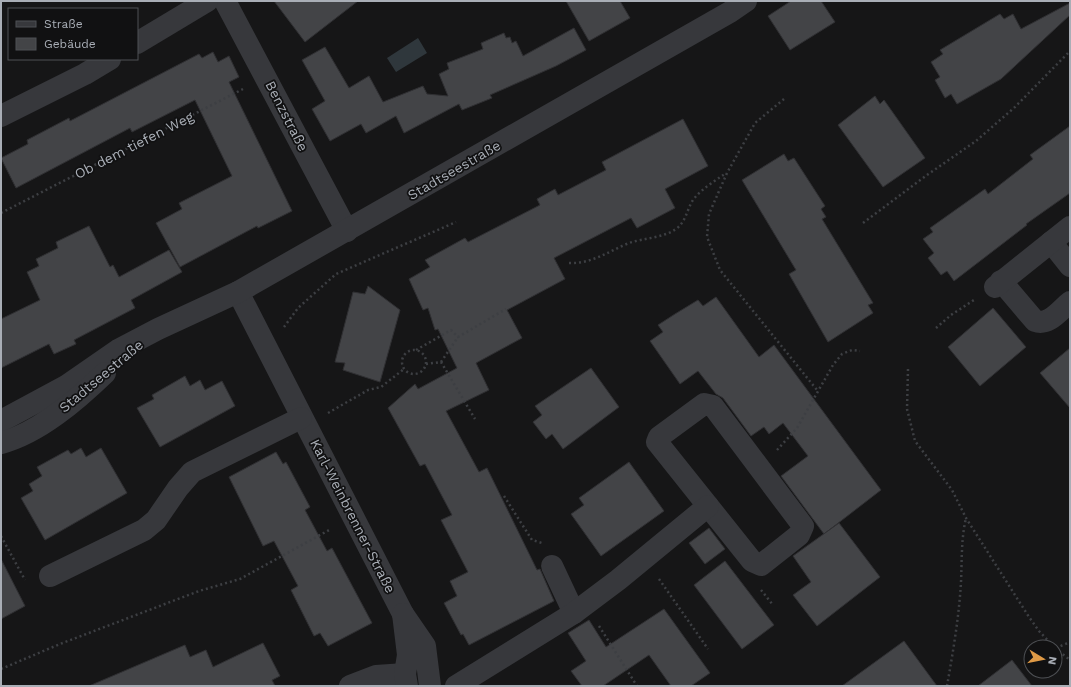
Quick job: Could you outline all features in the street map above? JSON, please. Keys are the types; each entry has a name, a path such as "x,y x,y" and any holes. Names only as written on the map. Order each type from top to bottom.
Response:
{"street":[{"path":"138,42 207,1"},
{"name":"Benzstraße","path":"225,1 267,77 347,231"},
{"name":"Stadtseestraße","path":"1,421 66,386 118,350 158,329 238,292 347,231 730,12 746,1"},
{"path":"1,116 108,60"},
{"path":"1070,227 998,284 1035,321 1040,323 1046,322 1070,302"},
{"path":"1051,242 1070,266"},
{"name":"Karl-Weinbrenner-Straße","path":"238,292 303,422 354,516 403,614 425,646 430,686"},
{"name":"Stadtseestraße","path":"1,443 32,430 75,401 122,358 158,329"},
{"path":"704,404 713,406 803,526 800,535 761,565 752,561 708,506 657,442 658,437 704,404"},
{"path":"50,576 144,530 156,520 178,488 192,472 303,422"},
{"path":"456,686 574,613 645,558 708,506"},
{"path":"552,566 574,613"},
{"name":"Karl-Weinbrenner-Straße","path":"403,614 408,655 406,680"},
{"path":"350,686 376,676 406,680"}],"path":[{"path":"863,223 927,175 976,141 1015,107 1070,51"},
{"name":"Ob dem tiefen Weg","path":"1,213 267,77"},
{"path":"784,100 755,123 726,173 709,214 707,237 720,270 817,390"},
{"path":"569,264 580,264 629,243 663,234 676,228 684,219 692,201 700,192 726,173"},
{"path":"266,349 298,308 336,274 456,222"},
{"path":"936,328 951,315 998,284"},
{"path":"426,364 441,362 458,337 506,309"},
{"path":"416,350 424,354 426,364 424,369 418,373 409,373 404,368 402,362 403,357 407,352 416,350 451,330 458,337"},
{"path":"761,469 797,428 833,364 842,354 852,350 860,351"},
{"path":"441,362 475,420"},
{"path":"303,422 368,390 381,387 404,368"},
{"path":"908,370 907,409 915,441 952,490 966,518 1029,617 1047,639"},
{"path":"1,669 60,644 199,591 240,579 354,516"},
{"path":"947,686 961,584 963,529 966,518"},
{"path":"1,536 30,591 50,576"},
{"path":"645,558 708,649"}],"shaded area":[{"path":"418,38 427,53 396,72 387,58"}],"building":[{"path":"274,1 358,1 305,42"},
{"path":"566,1 620,1 630,18 589,41"},
{"path":"791,1 821,1 835,22 790,50 768,16"},
{"path":"1070,3 1070,15 1001,79 957,104 951,94 945,98 935,80 940,77 931,62 943,54 940,50 1000,14 1004,19 1013,14 1021,29"},
{"path":"574,28 586,50 556,66 490,95 492,98 462,110 459,104 404,133 396,116 366,133 361,124 330,141 312,109 325,101 302,60 325,47 349,88 369,76 383,102 423,86 427,94 448,96 439,74 449,69 447,63 483,49 481,43 504,33 506,38 510,37 512,43 516,41 523,56"},
{"path":"213,52 218,62 229,56 239,77 229,82 292,211 258,228 257,226 180,267 156,223 182,209 179,203 232,176 195,100 132,132 130,128 16,188 1,158 28,144 27,140 69,118 70,121 199,54 202,58"},
{"path":"875,96 880,104 884,100 925,158 883,187 838,125"},
{"path":"683,119 708,166 665,189 675,208 637,228 631,218 554,258 565,279 507,310 522,338 476,363 489,390 446,411 479,472 487,468 537,570 540,569 554,601 469,645 463,634 461,635 444,603 457,596 450,581 468,572 441,520 452,515 425,464 420,466 388,408 415,384 418,389 457,368 438,329 435,330 428,308 423,310 409,279 430,267 425,260 465,238 468,242 540,205 537,199 555,189 558,195 606,170 602,162"},
{"path":"1070,126 1070,193 1026,224 1027,225 954,281 947,271 941,275 928,258 934,253 923,239 933,232 930,228 985,189 988,194 1033,159 1030,155"},
{"path":"784,154 788,161 794,158 825,206 821,209 826,217 822,219 873,303 868,305 873,313 828,342 789,274 796,270 742,180"},
{"path":"89,226 110,267 113,265 119,277 169,250 182,272 131,300 135,308 74,340 76,344 54,354 49,344 1,368 1,319 40,300 27,272 39,266 36,259 58,248 56,242"},
{"path":"368,286 400,310 380,382 343,370 345,363 335,362 353,292 365,294"},
{"path":"716,297 759,357 774,345 881,490 824,534 781,476 808,456 783,423 769,434 764,427 751,436 723,398 716,394 698,371 680,384 650,341 663,332 658,325 698,300 703,306"},
{"path":"993,308 1026,347 980,386 948,347"},
{"path":"1070,348 1070,408 1040,373"},
{"path":"591,368 619,407 563,449 552,434 546,439 533,422 542,415 535,406"},
{"path":"185,376 190,386 200,380 205,390 222,381 235,406 160,447 137,408 154,399 152,395"},
{"path":"81,448 86,457 101,448 127,493 45,540 21,498 33,491 29,484 42,476 37,467 68,450 71,454"},
{"path":"276,452 283,464 286,462 310,507 305,510 327,551 332,548 372,623 328,646 320,633 314,636 291,590 298,586 274,541 263,546 229,477"},
{"path":"629,462 664,511 601,556 571,514 584,505 579,498"},
{"path":"839,523 880,577 817,626 793,595 811,582 793,556"},
{"path":"709,528 725,549 705,564 689,543"},
{"path":"1,559 25,606 1,619"},
{"path":"725,561 774,625 742,649 694,585"},
{"path":"664,609 710,673 691,686 671,686 649,655 603,686 582,686 571,671 586,661 568,633 589,620 606,647"},
{"path":"904,641 937,686 842,686 882,657"},
{"path":"263,643 280,676 272,680 275,686 89,686 185,645 190,657 206,650 213,667"},
{"path":"1012,660 1023,674 1023,679 1027,679 1032,686 978,686"}]}
